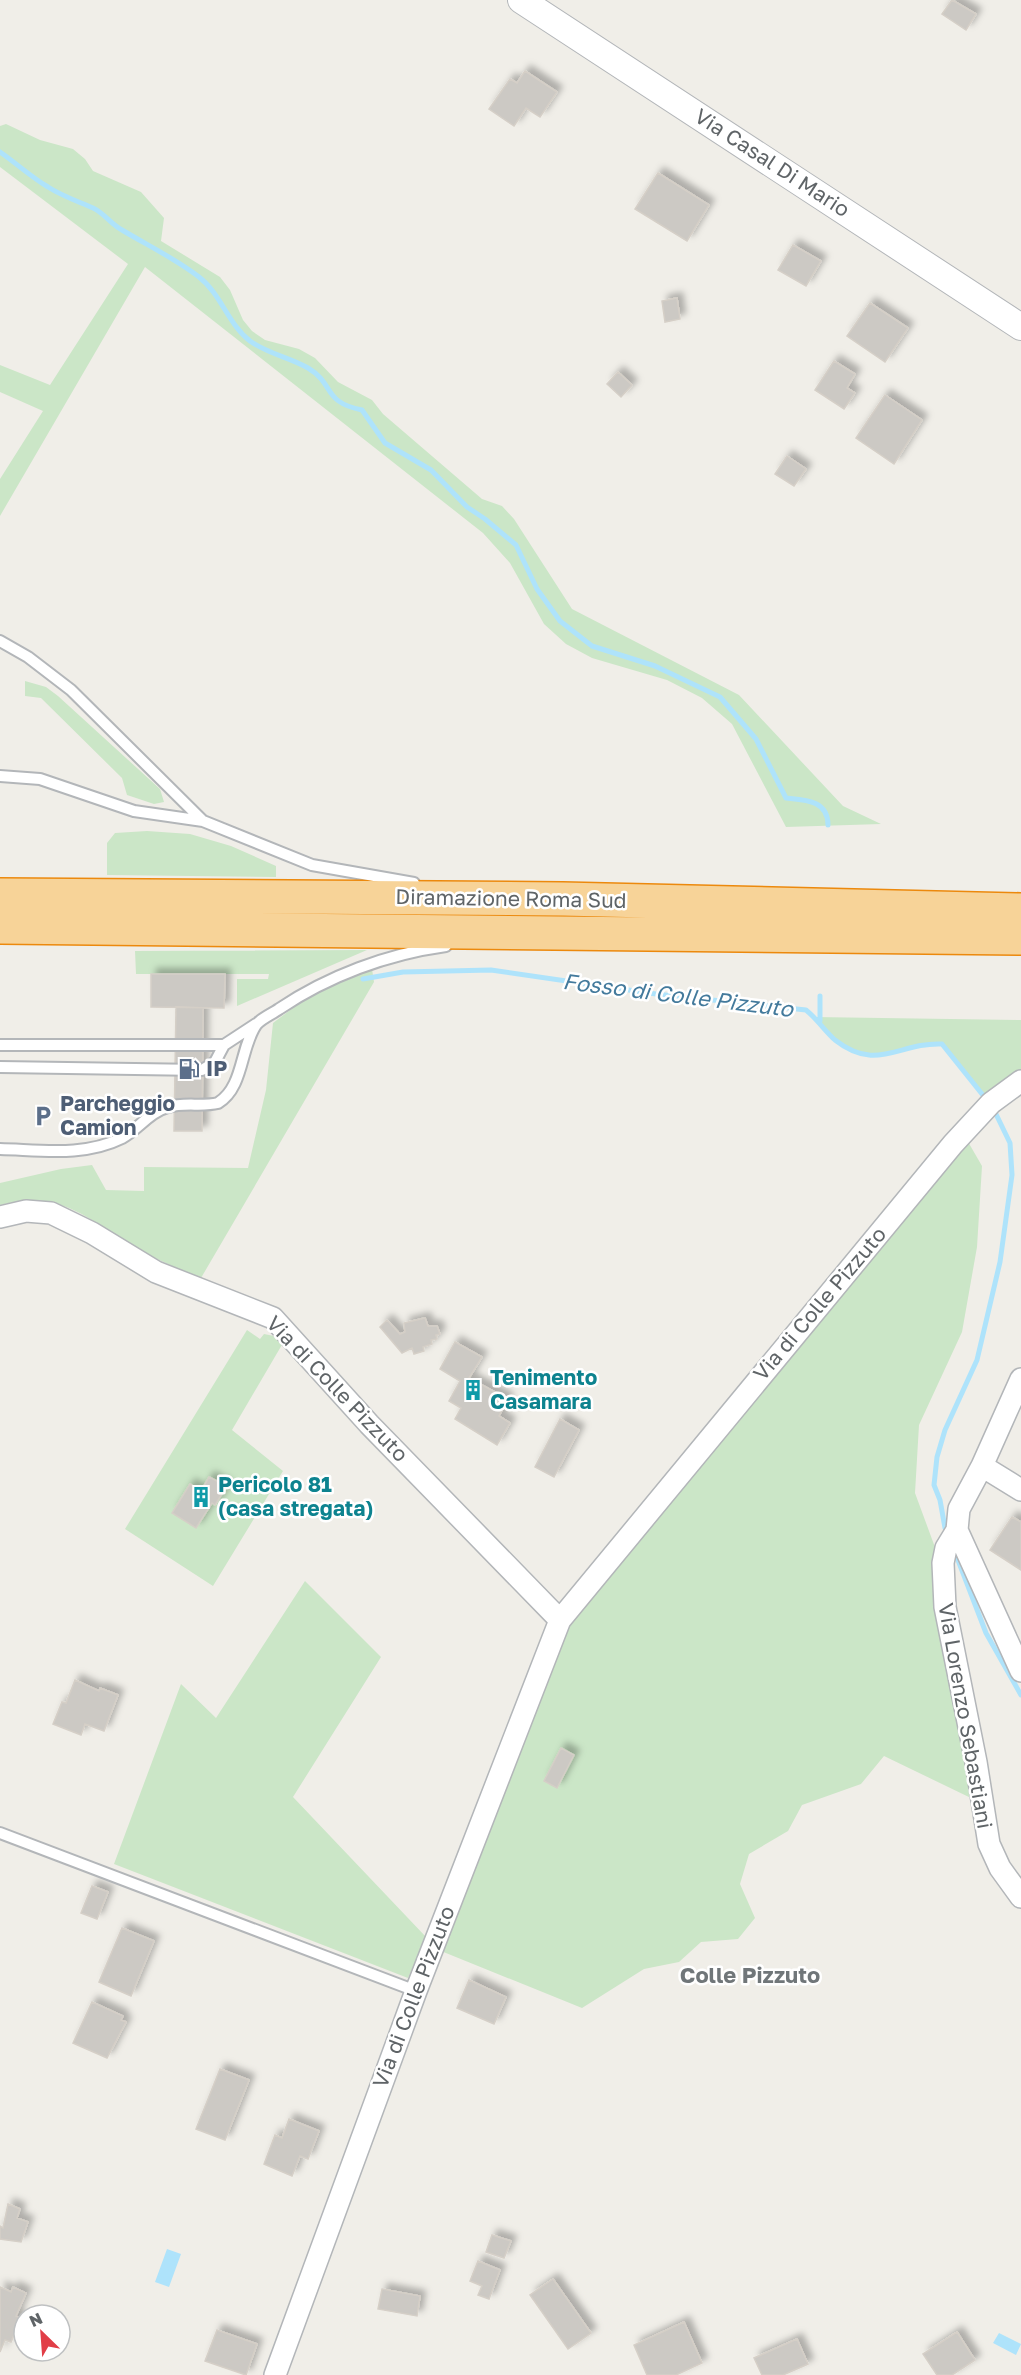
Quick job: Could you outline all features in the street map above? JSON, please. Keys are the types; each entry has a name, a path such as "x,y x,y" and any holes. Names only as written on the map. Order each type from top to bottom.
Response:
{"highway":[{"name":"Diramazione Roma Sud","path":"0,895 563,899 1021,910"},
{"name":"Diramazione Roma Sud","path":"0,927 570,931 1021,938"}],"street":[{"name":"Via Casal Di Mario","path":"521,0 1021,327"},
{"name":"Via di Colle Pizzuto","path":"275,2375 416,1991 560,1620 953,1144 992,1103 1021,1081"},
{"name":"Via di Colle Pizzuto","path":"0,1217 26,1212 51,1213 87,1230 156,1272 273,1318 369,1424 560,1620"},
{"name":"Via Lorenzo Sebastiani","path":"1021,1378 982,1466 962,1503 957,1519 957,1530 946,1548 943,1563 945,1607 976,1762 989,1844 1000,1868 1021,1897"},
{"path":"982,1466 1021,1490"},
{"path":"957,1530 1021,1671"}],"lane":[{"path":"0,641 28,657 71,690 203,821"},
{"path":"0,776 40,779 134,812 203,821 312,865 432,886 563,899"},
{"path":"0,1067 53,1066 193,1071 208,1067 215,1062 224,1045 316,987 377,961 414,951 570,931"},
{"path":"0,1149 73,1151 95,1148 132,1133 160,1110 179,1105 218,1103 231,1090 256,1024"},
{"path":"0,1045 224,1045"},
{"path":"0,1833 416,1991"}],"green space":[{"path":"6,124 40,140 73,149 85,159 93,171 141,192 164,218 161,241 220,277 230,290 243,320 252,331 265,340 299,349 315,358 338,382 372,400 383,414 482,499 502,506 514,519 572,609 739,695 843,806 881,824 786,827 732,724 702,698 667,680 592,658 566,644 544,624 510,563 483,533 145,267 0,516 0,479 43,411 0,392 0,365 50,385 128,264 0,167 0,126"},
{"path":"25,681 46,687 58,696 160,789 164,802 154,804 127,795 122,778 41,698 25,696"},
{"path":"147,831 190,834 231,846 276,866 276,877 107,875 107,843 115,833"},
{"path":"367,950 237,1006 237,979 268,979 269,974 136,974 135,951"},
{"path":"372,969 374,982 201,1278 147,1254 69,1208 38,1200 0,1205 0,1183 61,1169 92,1165 106,1190 144,1191 144,1167 248,1168 266,1090 273,1023 310,995"},
{"path":"814,1017 1021,1020 1021,1070 986,1099 941,1044 912,1047 889,1054 867,1055 837,1041"},
{"path":"967,1140 982,1166 977,1247 962,1332 919,1425 915,1493 936,1550 973,1799 884,1756 861,1784 802,1805 788,1831 749,1854 740,1884 755,1918 738,1939 701,1942 679,1962 644,1969 582,2008 441,1951 557,1652 575,1615"},
{"path":"247,1330 260,1339 264,1334 274,1336 283,1343 232,1430 283,1471 213,1586 125,1529","holes":["209,1478 227,1486 216,1505 212,1503 196,1528 172,1513 190,1485 201,1491"]},
{"path":"305,1581 381,1657 293,1797 426,1937 408,1978 114,1864 181,1684 216,1718"}],"water":[{"path":"167,2249 181,2254 169,2287 155,2282"},
{"path":"999,2333 1021,2344 1016,2355 993,2343"}],"building":[{"path":"952,0 976,14 966,30 942,14"},
{"path":"525,71 557,92 540,117 526,108 514,126 489,109 510,79 517,83"},
{"path":"658,173 709,205 687,241 635,209"},
{"path":"793,245 821,261 806,286 778,270"},
{"path":"677,298 680,319 665,322 662,301"},
{"path":"870,303 908,328 885,362 847,336"},
{"path":"834,361 855,374 847,388 855,393 844,409 815,390"},
{"path":"618,372 632,385 621,397 607,384"},
{"path":"885,395 922,420 894,464 856,438"},
{"path":"787,456 806,469 794,486 775,474"},
{"path":"151,974 225,974 224,1008 151,1007"},
{"name":"IP","path":"176,1007 203,1008 202,1131 174,1131"},
{"path":"425,1318 428,1326 437,1326 440,1334 436,1335 437,1339 431,1340 432,1344 423,1347 424,1351 414,1354 412,1348 402,1353 380,1327 387,1320 400,1334 405,1332 404,1323"},
{"name":"Tenimento Casamara","path":"455,1342 482,1357 469,1378 508,1399 499,1416 510,1423 497,1445 455,1419 461,1408 449,1401 460,1381 440,1369"},
{"path":"560,1419 579,1430 554,1477 535,1467"},
{"name":"Pericolo 81 (casa stregata)","path":"209,1477 227,1486 215,1505 212,1503 196,1528 172,1513 190,1484 201,1491"},
{"path":"1012,1517 1021,1522 1021,1570 990,1550"},
{"path":"75,1680 99,1691 100,1688 118,1695 104,1731 85,1724 81,1735 53,1724 62,1702 66,1703"},
{"path":"561,1748 574,1755 557,1788 544,1781"},
{"path":"92,1886 108,1892 97,1919 81,1913"},
{"path":"122,1928 154,1941 131,1996 99,1982"},
{"path":"469,1980 506,1997 494,2024 457,2008"},
{"path":"92,2002 123,2016 121,2020 126,2022 107,2058 73,2043"},
{"path":"220,2069 249,2080 225,2140 196,2129"},
{"path":"289,2119 319,2131 308,2159 300,2156 292,2176 264,2164 275,2135 282,2138"},
{"path":"8,2204 20,2209 17,2218 28,2222 21,2242 0,2239 0,2226 3,2228"},
{"path":"492,2235 511,2241 504,2258 486,2252"},
{"path":"478,2261 500,2270 489,2299 478,2295 482,2286 470,2281"},
{"path":"553,2279 591,2333 568,2349 530,2295"},
{"path":"0,2287 11,2292 13,2287 26,2293 22,2303 12,2303 12,2340 11,2342 5,2340 0,2352"},
{"path":"382,2289 420,2296 417,2316 378,2309"},
{"path":"684,2322 702,2363 676,2375 647,2375 634,2345"},
{"path":"217,2330 257,2344 246,2375 205,2361"},
{"path":"957,2332 975,2360 952,2375 937,2375 923,2354"},
{"path":"797,2339 808,2364 783,2375 762,2375 754,2358"}],"waterway":[{"path":"0,152 48,187 97,210 118,228 190,270 207,284 242,334 250,341 308,368 322,380 340,402 362,410 385,443 431,470 467,507 516,545 537,589 560,621 592,646 655,666 720,697 756,739 786,798 808,801 820,806 827,817 828,825"},
{"name":"Fosso di Colle Pizzuto","path":"363,979 403,972 491,970 656,994 806,1010 835,1040 850,1050 863,1054 888,1054 913,1047 942,1044 986,1099"},
{"path":"820,996 820,1021"},
{"name":"Fosso di Colle Pizzuto","path":"945,1528 940,1500 934,1485 937,1457 945,1430 977,1360 1000,1262 1012,1175 1010,1143 994,1110"},
{"name":"Fosso di Colle Pizzuto","path":"953,1547 986,1633 1021,1695"}],"place":[{"name":"IP","path":"189,1069"},
{"name":"Parcheggio Camion","path":"43,1116"},
{"name":"Tenimento Casamara","path":"473,1390"},
{"name":"Pericolo 81 (casa stregata)","path":"201,1497"}],"district":[{"name":"Colle Pizzuto","path":"750,1975"}]}
